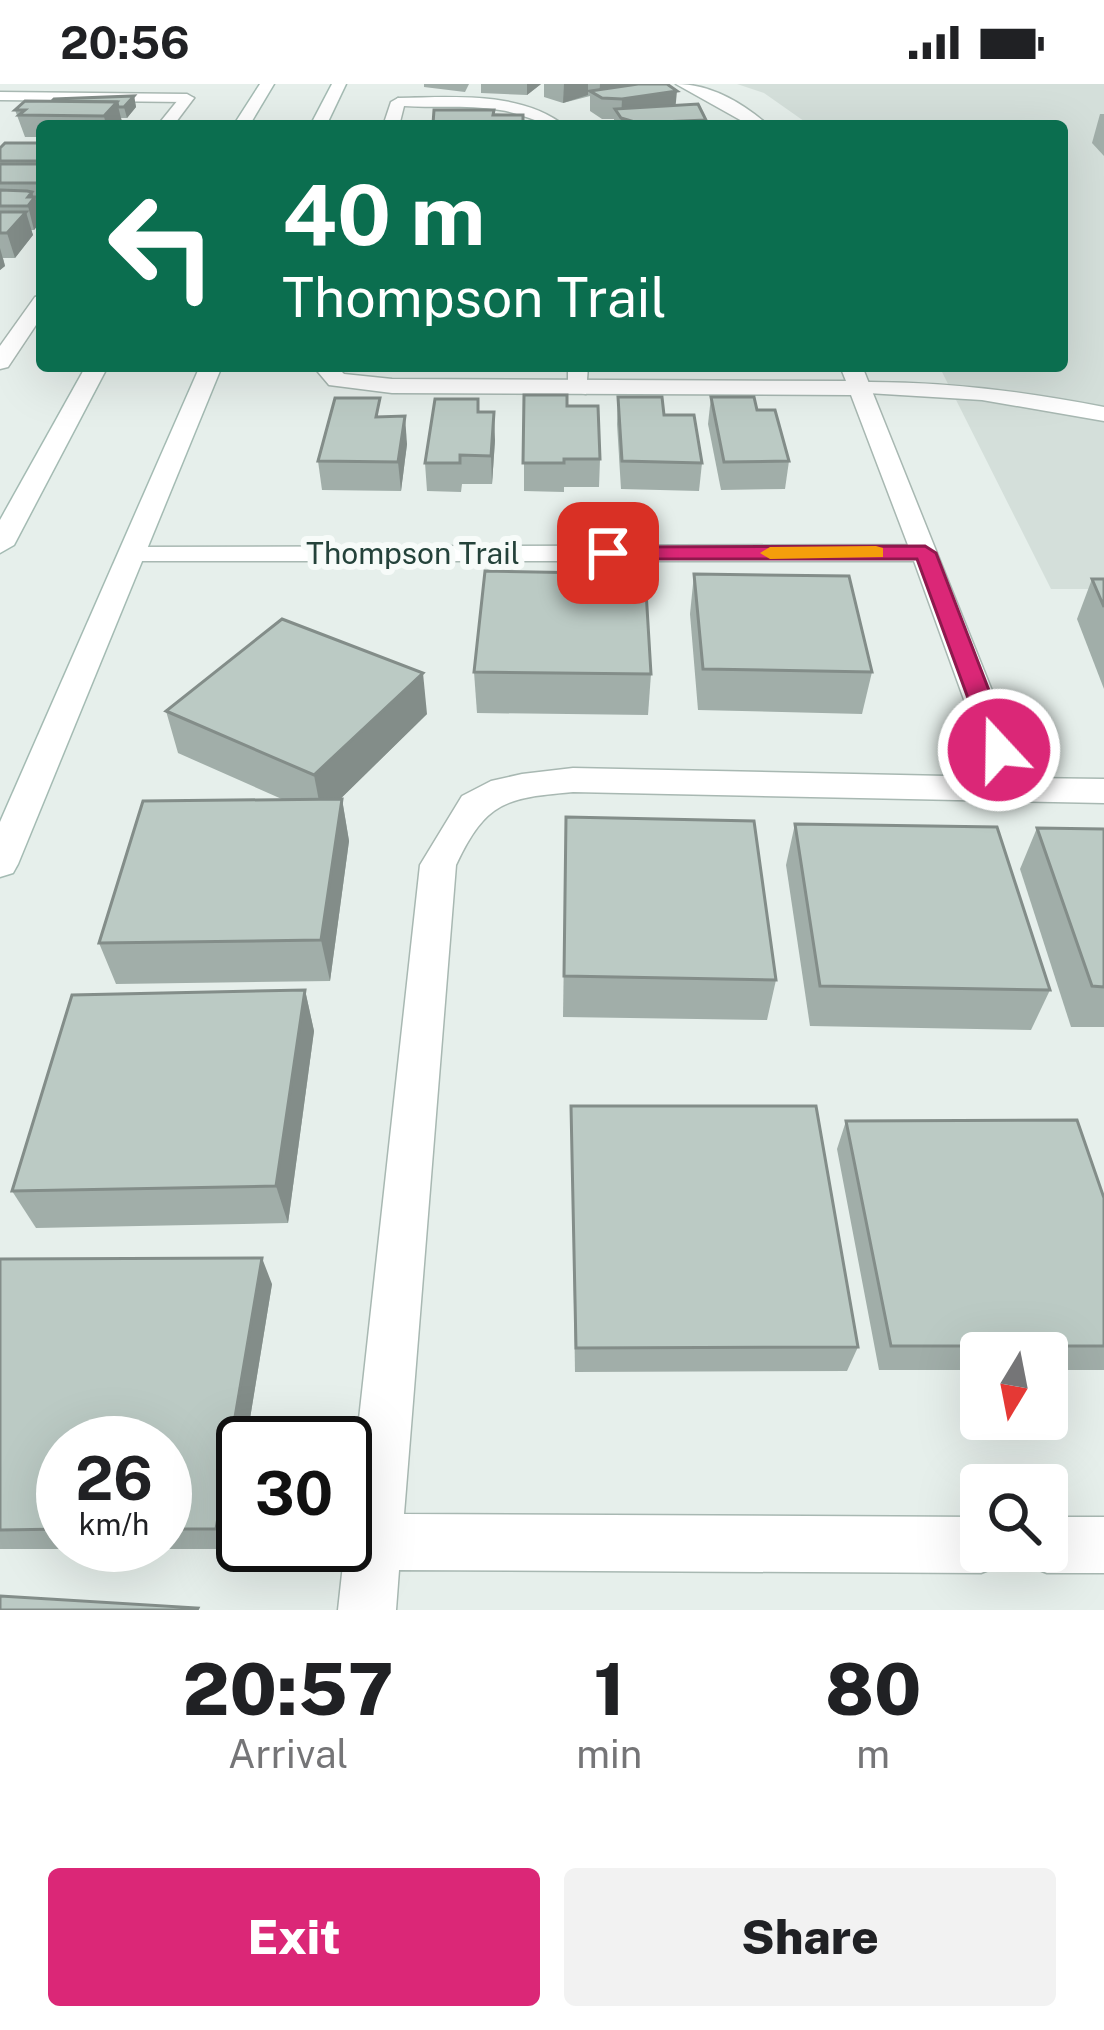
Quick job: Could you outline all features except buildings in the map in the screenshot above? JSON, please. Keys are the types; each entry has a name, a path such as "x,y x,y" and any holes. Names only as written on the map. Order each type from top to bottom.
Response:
{"street":[{"path":"245,120 267,84"},
{"path":"321,120 339,84"},
{"path":"682,84 720,99 752,120"},
{"path":"170,120 187,98"},
{"path":"393,120 398,103"},
{"path":"0,362 36,310"},
{"path":"0,545 94,372"},
{"path":"0,863 208,372"},
{"path":"329,372 337,380 364,385 854,377 1014,789"},
{"name":"Thompson Trail","path":"132,555 925,553"},
{"path":"367,1610 438,865 460,815 500,787 573,780 1104,791"},
{"path":"375,1542 960,1544"},
{"path":"1068,1545 1104,1545"}],"lane":[{"path":"0,110 8,96 187,98"},
{"path":"398,103 492,106 546,120"},
{"path":"854,377 1027,398 1104,414"}],"shaded area":[{"path":"737,84 1104,84 1104,589 1051,589 942,372 1068,372 1068,120 802,120 764,93"}],"slow traffic":[{"path":"770,553 876,553"}],"route":[{"path":"608,553 925,553 999,750"}]}
